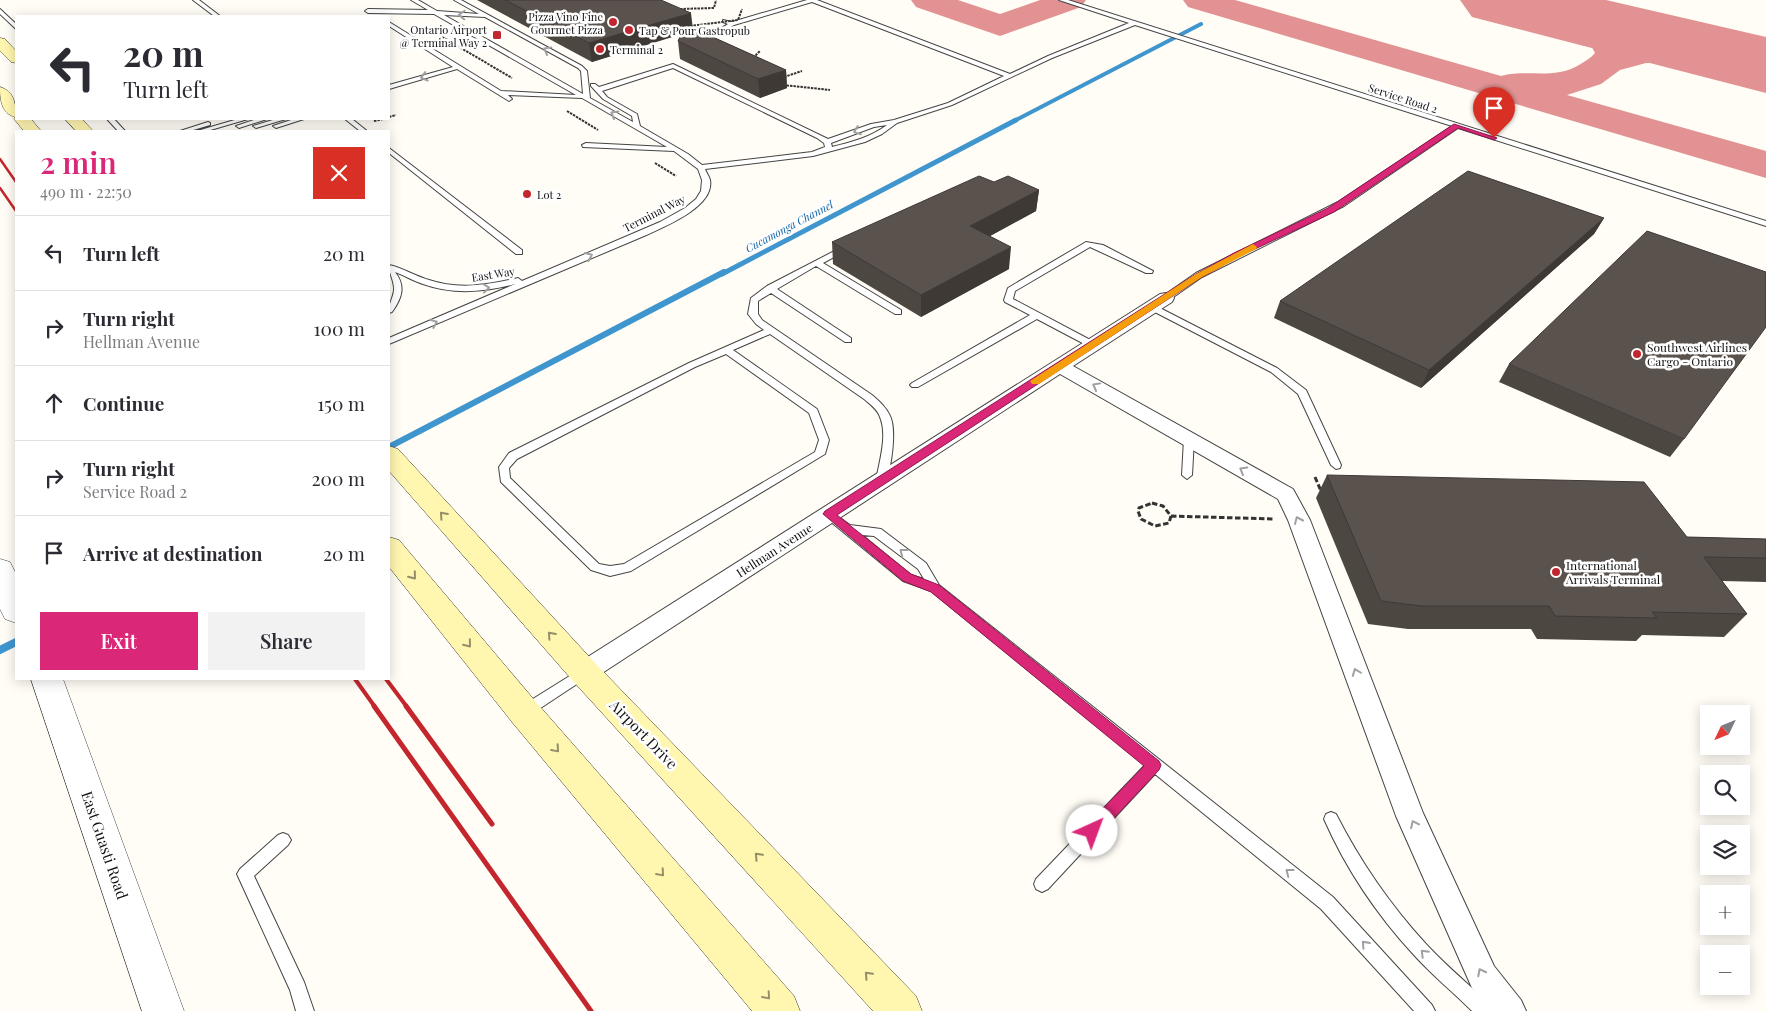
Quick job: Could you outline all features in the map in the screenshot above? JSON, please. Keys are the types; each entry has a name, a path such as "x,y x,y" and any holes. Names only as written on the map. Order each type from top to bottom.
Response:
{"main road":[{"path":"0,42 15,58"},
{"path":"0,92 15,111"},
{"path":"23,120 32,130"},
{"path":"74,120 84,130"},
{"name":"Airport Drive","path":"398,466 584,672 901,1011"},
{"path":"390,548 524,712 779,1011"}],"street":[{"name":"Hellman Avenue","path":"584,672 837,522 881,481 1159,302"},
{"path":"1059,366 1286,494 1299,520 1410,816 1483,977 1510,1011"},
{"path":"0,570 14,606"},
{"name":"East Guasti Road","path":"46,680 163,1011"}],"lane":[{"path":"196,0 216,15"},
{"path":"414,0 676,149 700,166 813,154 850,145 886,130 894,122"},
{"path":"457,0 574,63 584,71 587,98"},
{"path":"697,29 705,32 714,32 728,28 732,24 812,0 1010,76"},
{"path":"821,3 831,0"},
{"name":"Service Road 2","path":"1062,0 1766,224"},
{"path":"375,15 365,9 434,12 490,18"},
{"path":"0,11 15,26"},
{"path":"725,21 732,24"},
{"path":"597,90 673,66 827,142 873,124 894,122 950,104 1086,42 1135,23"},
{"path":"390,25 509,99"},
{"path":"390,87 459,67"},
{"path":"584,78 605,98 635,115 637,127"},
{"path":"499,92 511,95 587,98"},
{"path":"111,120 121,130"},
{"path":"187,130 222,120"},
{"path":"204,130 241,120"},
{"path":"223,130 260,120"},
{"path":"243,130 279,120"},
{"path":"261,130 297,120"},
{"path":"349,120 363,130"},
{"path":"1336,465 1302,392 1293,383 1159,302 1199,275 1336,207 1457,126"},
{"path":"826,150 828,147 827,142"},
{"path":"586,145 676,149"},
{"path":"390,151 519,252"},
{"name":"Terminal Way","path":"390,341 501,295 641,234 682,214 698,201 706,188 705,176 700,166"},
{"path":"1093,345 1008,300 1011,290 1026,279 1089,244 1100,246 1150,270"},
{"path":"851,245 770,288 754,300 753,307 754,314 759,322 868,397 878,406 886,418 887,443 881,481"},
{"path":"817,263 898,312"},
{"name":"East Way","path":"390,269 401,270 425,282 452,288 468,289 497,286 544,275"},
{"name":"East Way","path":"390,270 396,278 399,287 397,299 390,309"},
{"path":"770,288 848,340"},
{"path":"915,385 1037,315"},
{"path":"728,350 813,412 824,440 820,454 627,568 610,572 595,567 505,479 504,468 512,456 692,365 771,330"},
{"path":"1187,475 1189,439"},
{"path":"837,522 877,532 922,566 935,588"},
{"path":"837,522 907,578 935,588 1327,902 1426,1011"},
{"path":"524,712 584,672"},
{"path":"1042,884 1154,765"},
{"path":"1331,819 1348,855 1381,903 1421,950 1484,1011"},
{"path":"283,840 245,874 298,988 305,1011"}],"path":[{"path":"673,9 714,8 716,0"},
{"path":"684,26 738,20 742,9"},
{"path":"435,32 676,176"},
{"path":"748,62 760,51"},
{"path":"778,78 802,71"},
{"path":"780,85 830,90"},
{"path":"390,117 396,115"},
{"path":"1315,477 1325,498"},
{"path":"1171,516 1169,523 1155,526 1145,522 1138,511 1142,505 1152,503 1163,506 1171,516 1299,520"}],"building":[{"path":"505,0 661,0 691,13 589,43"},
{"path":"686,25 786,70 758,79 678,41"},
{"path":"1468,171 1604,218 1429,370 1280,301"},
{"path":"979,176 994,182 1008,176 1039,190 970,226 1011,247 921,295 832,242"},
{"name":"Southwest Airlines Cargo - Ontario","path":"1647,231 1766,272 1766,327 1684,439 1509,364"},
{"name":"International Arrivals Terminal","path":"1327,475 1644,482 1687,537 1766,539 1766,558 1704,557 1747,614 1652,612 1657,618 1555,616 1549,606 1422,606 1381,601"}],"waterway":[{"name":"Cucamonga Channel","path":"1014,121 1201,24"},
{"name":"Cucamonga Channel","path":"722,274 1016,120"},
{"name":"Cucamonga Channel","path":"390,446 724,272"},
{"name":"Cucamonga Channel","path":"0,650 15,642"}],"taxiway":[{"path":"927,0 1000,26 1070,0"},
{"path":"1199,0 1766,165"},
{"path":"1511,85 1545,86 1577,80 1605,65 1613,53 1609,44 1602,36 1591,29 1566,18 1531,7"},
{"path":"1609,62 1646,52 1666,52 1708,55 1766,65"}],"runway":[{"path":"1501,0 1766,65"}],"railway":[{"path":"0,159 15,181"},
{"path":"0,188 15,210"},
{"path":"356,680 375,707"},
{"path":"387,680 407,707"},
{"path":"374,706 591,1011"},
{"path":"406,706 492,824"}],"slow traffic":[{"path":"1035,381 1199,275 1253,247"}],"place":[{"name":"Pizza Vino Fine Gourmet Pizza","path":"613,22"},
{"name":"Tap & Pour Gastropub","path":"629,30"},
{"name":"Ontario Airport @ Terminal Way 2","path":"497,35"},
{"name":"Terminal 2","path":"600,49"},
{"name":"Lot 2","path":"527,194"},
{"name":"Southwest Airlines Cargo - Ontario","path":"1637,354"},
{"name":"International Arrivals Terminal","path":"1556,572"}],"route":[{"path":"1092,831 1154,765 935,588 907,578 829,514 1199,275 1331,210 1457,126 1494,138"}]}
